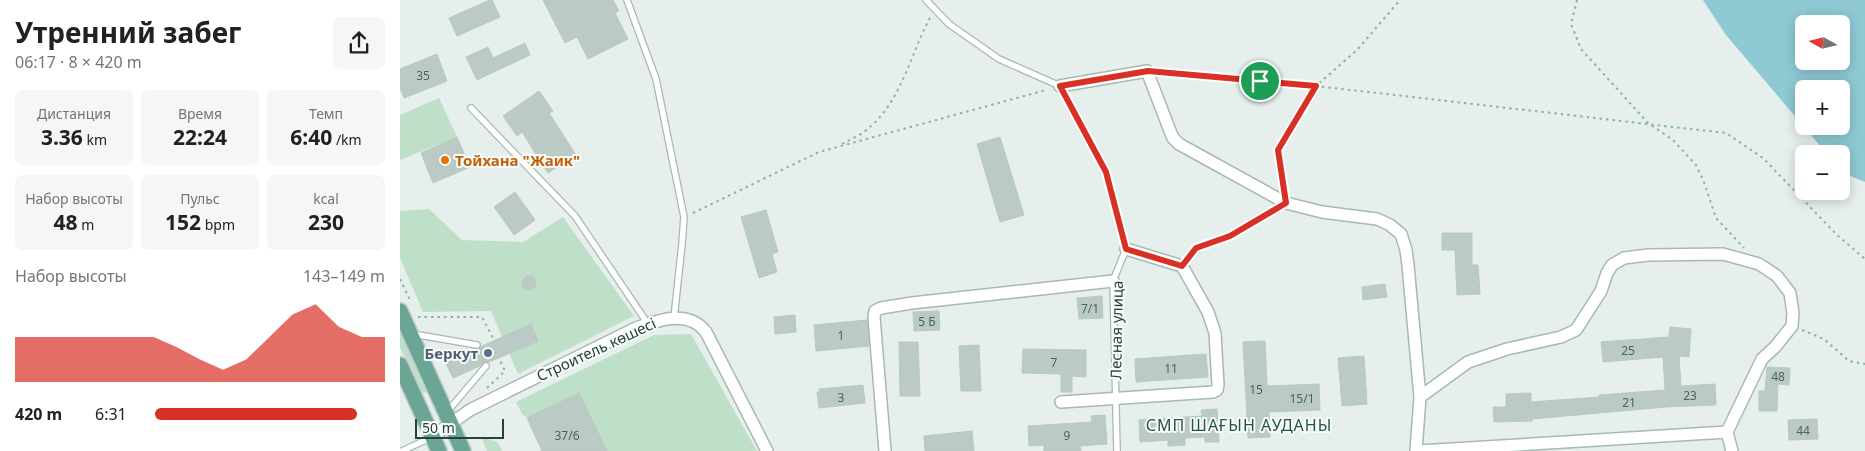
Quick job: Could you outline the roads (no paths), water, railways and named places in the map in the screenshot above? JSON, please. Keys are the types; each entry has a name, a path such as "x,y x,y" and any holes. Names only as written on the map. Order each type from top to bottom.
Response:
{"main road":[{"path":"407,310 410,333 463,451"},
{"path":"400,365 439,451"}],"street":[{"path":"1060,86 1148,71 1173,138 1179,144 1286,203 1322,212 1378,219 1390,225 1401,234 1408,265 1420,397 1418,451 1727,432"},
{"path":"1061,402 1115,400 1213,392 1216,390 1218,385 1215,333 1208,312 1182,266 1126,249"},
{"path":"1420,397 1468,362 1507,349 1561,337 1576,330 1601,291 1612,265 1624,258 1648,255 1723,254 1759,264 1777,276 1790,293 1793,313 1792,326 1775,347 1762,359 1727,432 1732,451"},
{"path":"885,451 874,317 876,311 881,308 912,303 1113,281"},
{"name":"Строитель көшесі","path":"432,436 448,419 648,324 661,319 674,318 691,320 700,324 706,332 767,451"}],"lane":[{"path":"627,0 656,79 684,217 674,318"},
{"path":"926,0 949,24 998,58 1060,86 1106,172 1126,249"},
{"path":"472,108 575,216 648,324"},
{"path":"1182,266 1196,248 1230,236 1286,203"},
{"name":"Лесная улица","path":"1116,451 1113,281 1126,249"},
{"path":"410,333 477,345"},
{"path":"448,419 486,366"},
{"path":"402,451 432,436"}],"water":[{"path":"1703,0 1865,0 1865,182 1850,176 1850,145 1819,145 1811,135 1850,135 1850,80 1795,80 1795,116 1726,35"}],"place":[{"name":"Тойхана \"Жаик\"","path":"445,160"},
{"name":"Беркут","path":"488,353"}],"district":[{"name":"СМП ШАҒЫН АУДАНЫ","path":"1239,425"}]}
